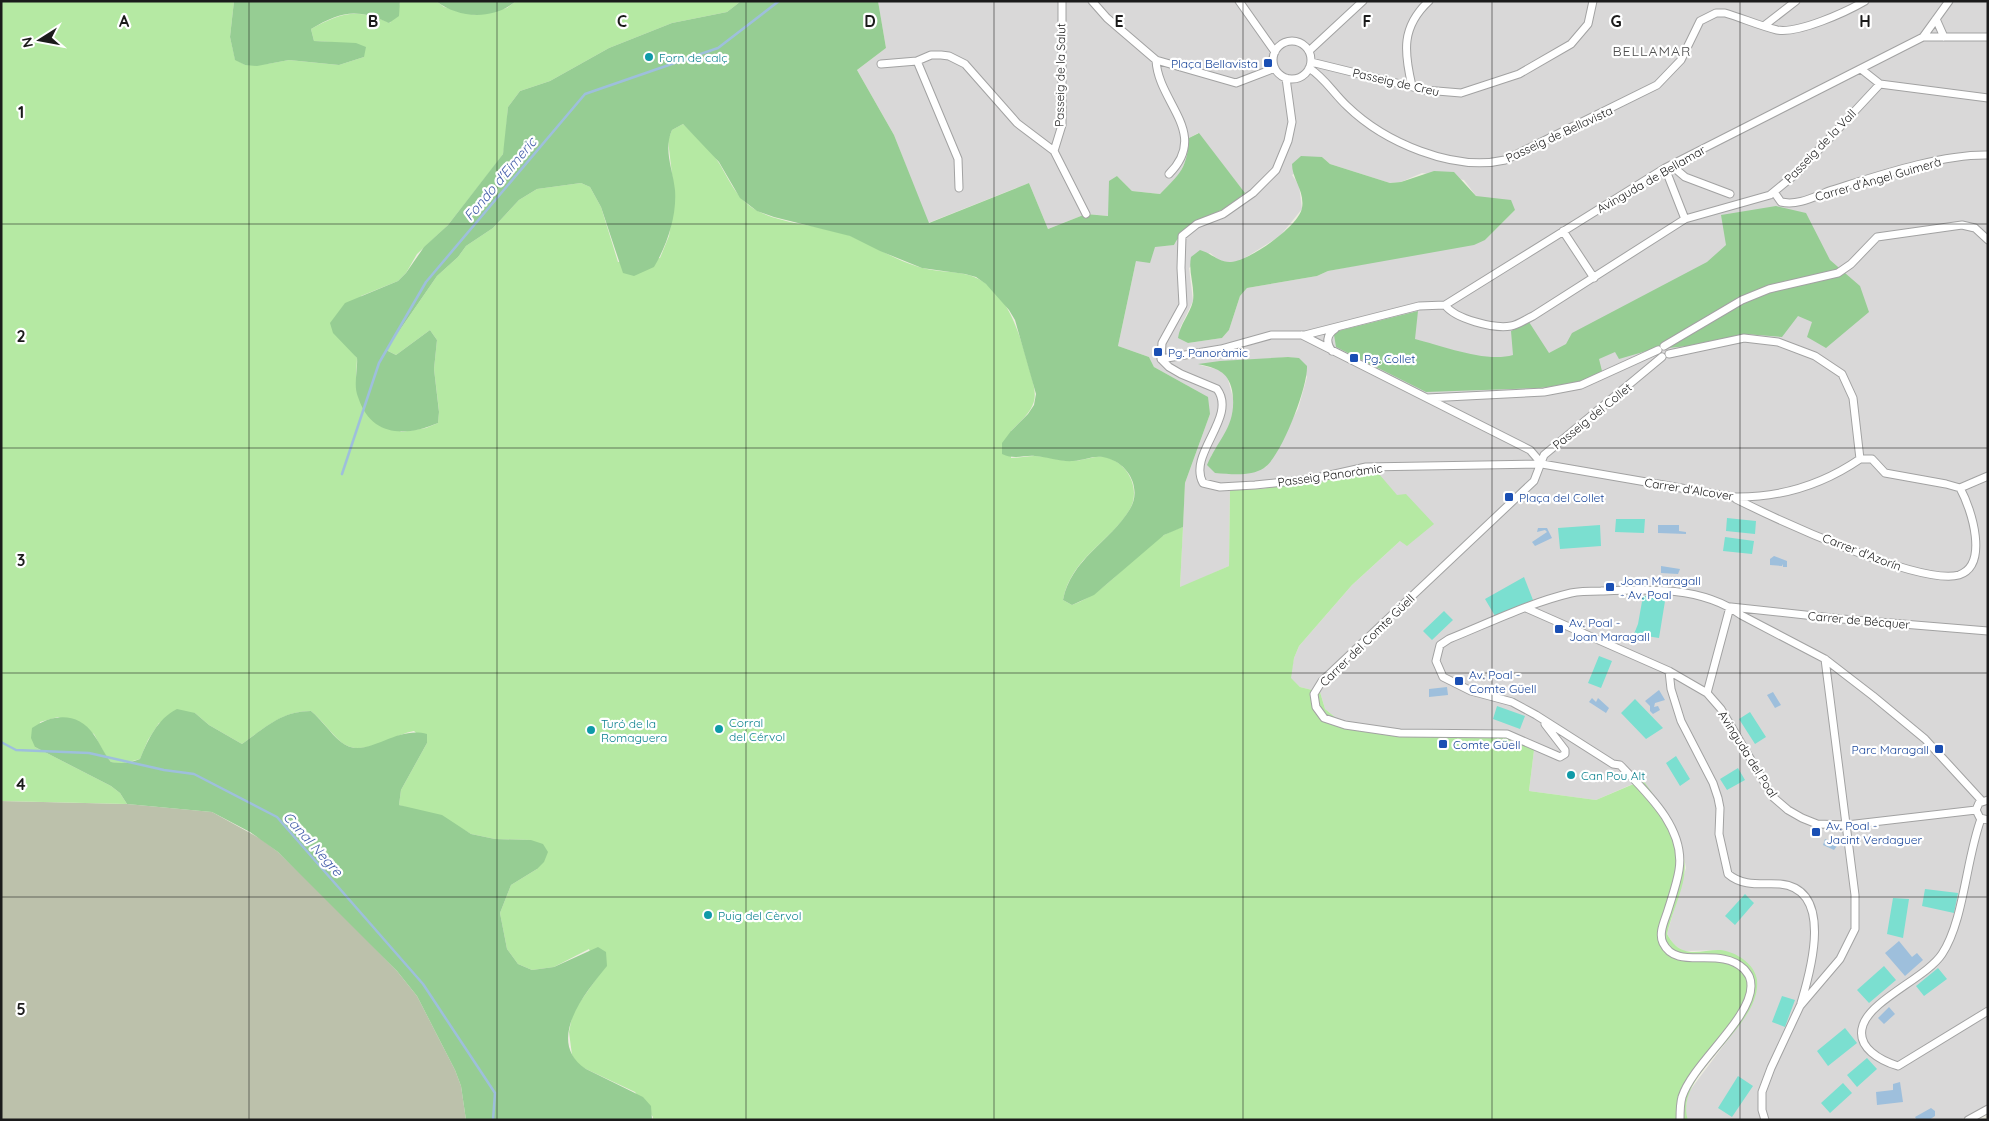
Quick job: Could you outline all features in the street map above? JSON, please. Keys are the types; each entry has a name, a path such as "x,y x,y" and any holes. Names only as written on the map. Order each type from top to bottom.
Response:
{"street":[{"name":"Passeig de la Salut","path":"882,64 917,61 931,55 941,55 949,56 965,64 1017,123 1054,151 1062,125 1062,1"},
{"path":"1092,1 1156,60 1236,83 1275,68"},
{"path":"1161,359 1162,343 1183,305 1182,236 1197,224 1223,214 1246,198 1276,170 1288,141 1292,122 1286,78 1275,68 1275,52 1238,1"},
{"path":"1309,51 1363,1"},
{"path":"1412,86 1406,44 1408,31 1412,21 1429,1"},
{"name":"Passeig de Creu","path":"1310,65 1443,93 1461,93 1519,74 1547,59 1580,35 1588,24 1593,1"},
{"path":"1796,1 1765,25 1777,30 1790,29 1829,18 1865,1"},
{"name":"Avinguda de Bellamar","path":"1161,359 1221,349 1271,335 1302,335 1411,308 1446,305 1668,166 1923,37 1949,1"},
{"name":"Passeig de Bellavista","path":"1310,65 1347,106 1385,134 1408,146 1449,159 1480,164 1493,163 1504,160 1657,85 1681,60 1694,31 1707,16 1716,13 1725,14 1765,25"},
{"path":"1936,19 1944,38"},
{"path":"1923,37 1988,36"},
{"path":"1275,52 1284,43 1291,41 1304,45 1309,51 1310,65 1304,75 1296,78 1286,78"},
{"path":"1156,60 1160,83 1180,121 1186,145 1183,156 1169,174"},
{"path":"917,61 958,159 959,188"},
{"path":"1861,69 1880,84 1988,98"},
{"name":"Passeig de la Vall","path":"1446,305 1454,314 1484,324 1511,326 1533,316 1685,219 1770,195 1798,172 1880,84"},
{"path":"1054,151 1086,214"},
{"name":"Carrer d'Àngel Guimerà","path":"1774,192 1781,202 1792,204 1924,164 1959,156 1988,155"},
{"path":"1668,166 1685,177 1730,194"},
{"path":"1668,166 1685,219"},
{"path":"1426,398 1544,392 1581,385 1661,348 1742,300 1769,289 1838,273 1851,264 1878,237 1962,225 1975,228 1988,240"},
{"path":"1563,231 1594,278"},
{"path":"1454,300 1463,317"},
{"path":"1332,352 1327,342 1328,337 1338,327"},
{"path":"1302,335 1332,352 1530,450 1542,464"},
{"path":"1665,356 1744,338 1778,342 1815,356 1842,374 1853,398 1860,459 1872,459 1885,473 1960,488 1988,476"},
{"path":"1661,348 1669,349 1665,356"},
{"name":"Passeig del Collet","path":"1542,464 1544,455 1665,356"},
{"name":"Passeig Panoràmic","path":"1161,359 1169,367 1218,389 1221,394 1220,416 1201,461 1199,474 1203,483 1208,485 1220,487 1255,485 1312,479 1366,467 1542,464"},
{"path":"1448,397 1448,408"},
{"name":"Carrer d'Alcover","path":"1542,464 1733,497 1753,498 1792,492 1842,471 1860,459"},
{"name":"Carrer del Comte Güell","path":"1536,715 1551,731 1565,754 1560,757 1507,734 1400,733 1345,726 1324,718 1316,707 1314,694 1322,681 1534,481 1542,464"},
{"name":"Carrer d'Azorín","path":"1733,497 1766,514 1895,566 1958,576 1970,570 1978,558 1980,545 1978,534 1960,488"},
{"path":"1680,1120 1682,1098 1693,1076 1744,1007 1752,988 1750,976 1739,965 1720,957 1680,957 1668,952 1662,941 1662,930 1680,868 1677,840 1666,818 1620,765 1613,764 1512,702 1471,691 1443,677 1436,660 1440,645 1449,639 1526,608 1572,592 1613,590 1673,591 1730,607 1741,615 1825,659 1925,739 1985,801 1976,810 1985,819 1974,839 1952,936 1941,956 1872,1012 1863,1025 1861,1037 1865,1046 1882,1061 1898,1066 1988,1011"},
{"path":"1707,693 1730,607"},
{"name":"Carrer de Bécquer","path":"1730,607 1842,619 1988,631"},
{"name":"Avinguda del Poal","path":"1526,608 1669,671 1707,693 1722,709 1773,797 1788,810 1817,824 1847,825 1976,810"},
{"path":"1800,1006 1840,958 1855,929 1855,895 1825,659"},
{"path":"1669,671 1671,689 1681,721 1713,783 1718,798 1720,808 1719,834 1728,874 1740,882 1791,886 1806,895 1811,903 1816,932 1800,1006 1762,1092 1762,1110 1765,1120"},
{"path":"1968,1120 1988,1109"}],"shaded area":[{"path":"878,1 1988,1 1988,1105 1960,1120 1688,1120 1685,1112 1688,1093 1747,1014 1722,950 1684,951 1674,945 1667,934 1686,868 1682,846 1642,780 1596,800 1529,791 1534,750 1502,736 1381,734 1336,718 1325,709 1320,692 1300,687 1290,678 1294,658 1299,646 1352,585 1400,541 1397,496 1313,481 1261,489 1230,490 1229,566 1180,588 1185,483 1210,414 1195,390 1154,367 1149,357 1118,346 1136,261 1155,246 1174,245 1180,233 1197,220 1225,208 1245,193 1198,133 1189,138 1187,158 1179,175 1160,194 1132,191 1117,176 1109,216 1086,214 1048,229 1029,183 928,223 894,135 857,70 886,48","holes":["1322,157 1330,164 1390,183 1401,182 1422,173 1464,180 1476,196 1515,210 1485,240 1328,271 1317,276 1247,288 1240,296 1229,330 1222,338 1188,343 1180,328 1193,301 1189,268 1210,253 1219,260 1230,263 1240,261 1280,236 1302,209 1299,185 1292,175","1288,357 1299,359 1307,377 1298,409 1266,467 1247,473 1215,473 1211,456 1222,441 1231,421 1234,410 1233,398 1227,376 1220,370 1200,365"]},
{"path":"1727,518 1756,521 1755,534 1726,531"},
{"path":"1616,519 1645,519 1644,533 1615,532"},
{"path":"1600,525 1601,546 1560,549 1558,528"},
{"path":"1658,525 1679,525 1679,531 1686,532 1686,534 1658,533"},
{"path":"1538,528 1547,528 1552,538 1535,546 1532,542 1547,532 1545,530 1537,532"},
{"path":"1725,537 1754,541 1752,554 1723,551"},
{"path":"1774,556 1787,561 1787,567 1783,567 1783,564 1782,566 1770,565 1770,559"},
{"path":"1661,566 1680,569 1678,574 1661,573"},
{"path":"1524,577 1533,600 1495,616 1485,599"},
{"path":"1666,595 1659,638 1634,634 1638,624 1643,596"},
{"path":"1444,611 1453,620 1432,640 1423,631"},
{"path":"1599,656 1612,661 1601,688 1588,683"},
{"path":"1447,687 1448,695 1429,697 1429,689"},
{"path":"1659,690 1665,700 1655,703 1654,707 1658,706 1660,710 1653,714 1650,711 1650,706 1645,701"},
{"path":"1773,692 1781,705 1775,708 1767,695"},
{"path":"1592,698 1596,702 1598,698 1609,708 1606,713 1589,702"},
{"path":"1635,699 1663,728 1646,739 1621,713"},
{"path":"1497,706 1525,716 1520,729 1493,719"},
{"path":"1750,712 1766,737 1755,744 1739,719"},
{"path":"1676,756 1690,779 1680,786 1666,763"},
{"path":"1738,768 1745,780 1727,790 1720,779"},
{"path":"1,801 127,804 212,812 261,839 278,852 331,903 397,971 417,996 455,1070 461,1086 466,1120 1,1120"},
{"path":"1825,839 1834,843 1835,840 1840,842 1834,850 1823,845"},
{"path":"1925,889 1958,893 1954,913 1922,906"},
{"path":"1745,894 1754,903 1735,925 1725,916"},
{"path":"1893,898 1909,899 1903,938 1887,934"},
{"path":"1899,941 1912,957 1917,953 1923,960 1905,976 1885,953"},
{"path":"1884,966 1896,980 1869,1003 1857,990"},
{"path":"1938,968 1947,979 1924,996 1916,986"},
{"path":"1782,996 1795,1000 1785,1027 1772,1022"},
{"path":"1889,1007 1895,1014 1884,1024 1878,1018"},
{"path":"1845,1028 1857,1043 1828,1066 1817,1051"},
{"path":"1867,1058 1877,1069 1857,1087 1847,1075"},
{"path":"1738,1076 1753,1086 1732,1117 1718,1108"},
{"path":"1900,1082 1903,1102 1877,1105 1876,1092 1893,1090 1893,1084"},
{"path":"1843,1083 1852,1093 1830,1113 1821,1103"},
{"path":"1931,1108 1935,1111 1935,1116 1929,1120 1917,1120 1915,1117"}],"green space":[{"path":"1,1 234,1 230,37 235,59 245,65 289,60 339,65 364,57 331,42 314,41 311,29 332,19 350,14 368,15 390,23 400,1 436,1 444,7 475,15 507,8 516,1 741,1 727,12 672,23 609,48 550,81 520,91 508,107 503,154 495,165 448,225 417,254 406,273 398,281 361,296 350,349 357,358 356,380 401,432 426,428 438,423 439,411 434,369 437,340 430,330 396,355 386,350 437,276 458,257 466,246 493,228 519,200 537,189 581,183 590,187 601,207 618,262 660,258 669,236 675,200 668,140 672,130 683,124 719,163 738,195 756,210 778,219 851,236 893,257 919,267 964,274 978,279 999,296 1014,321 1035,392 1032,406 1028,413 1011,431 1011,458 1039,456 1072,461 1106,457 1121,465 1133,485 1133,501 1130,509 1113,531 1083,561 1067,585 1063,600 1072,605 1088,598 1102,588 1153,542 1167,533 1183,527 1180,587 1229,566 1230,490 1262,489 1373,467 1397,495 1406,494 1434,524 1407,546 1400,541 1352,585 1299,646 1294,658 1291,678 1300,687 1320,692 1325,709 1336,718 1381,734 1502,736 1534,750 1529,791 1596,800 1643,780 1667,815 1680,840 1684,854 1683,882 1667,934 1680,949 1697,952 1721,950 1733,953 1749,964 1757,980 1755,998 1746,1016 1704,1068 1693,1085 1687,1103 1688,1120 652,1120 653,1117 635,1092 577,1064 572,1055 569,1032 573,1012 599,975 589,949 554,967 532,970 518,964 507,949 500,913 511,885 537,869 531,840 495,839 471,834 452,823 399,805 401,790 427,743 414,731 367,747 349,747 341,742 311,711 282,717 242,744 209,725 195,713 159,723 148,740 140,759 121,764 111,762 94,734 58,717 40,722 35,747 111,786 120,793 127,804 1,801"},
{"path":"234,1 400,1 399,16 389,23 368,15 349,14 331,18 311,29 314,41 356,43 366,47 364,57 339,65 289,60 257,66 245,65 235,60 230,37"},
{"path":"436,1 516,1 497,12 476,15 455,11"},
{"path":"741,1 878,1 886,48 857,70 894,135 929,223 1029,183 1048,229 1086,214 1108,216 1109,181 1117,176 1132,191 1160,194 1182,169 1187,156 1189,138 1199,133 1245,193 1230,205 1184,231 1174,245 1155,247 1150,263 1136,261 1118,346 1149,357 1154,367 1208,397 1210,414 1185,483 1183,527 1164,535 1094,595 1072,605 1063,600 1067,586 1082,562 1122,521 1130,509 1135,493 1134,486 1131,478 1122,466 1115,461 1103,457 1068,461 1035,456 1011,457 1002,454 1002,443 1028,414 1034,405 1036,394 1015,320 1009,310 986,284 976,277 922,268 880,251 850,236 757,211 740,198 719,162 683,124 672,130 669,137 668,152 675,190 673,220 667,240 654,267 634,276 623,273 601,207 590,187 581,183 537,189 519,200 493,228 466,246 458,257 437,276 386,350 396,355 430,330 437,340 434,369 439,412 438,423 426,428 413,430 391,430 371,420 364,410 356,388 357,358 333,333 330,323 345,303 398,281 424,247 448,225 503,154 508,107 520,91 550,81 609,48 672,23 727,12"},
{"path":"1301,156 1322,157 1330,164 1390,183 1401,182 1434,171 1454,172 1476,196 1511,200 1515,210 1485,240 1474,245 1328,271 1317,276 1247,288 1240,296 1229,330 1222,338 1188,343 1178,338 1193,301 1191,257 1200,250 1223,261 1239,260 1261,249 1283,233 1299,215 1302,208 1302,196 1292,164"},
{"path":"1776,206 1806,213 1830,260 1860,286 1869,312 1826,348 1807,337 1812,322 1798,316 1782,337 1745,334 1687,346 1650,350 1619,359 1615,352 1599,359 1602,371 1582,382 1540,388 1426,392 1336,347 1334,335 1338,331 1418,311 1415,339 1464,353 1502,357 1513,355 1511,331 1529,322 1549,353 1566,344 1572,333 1707,262 1726,245 1721,215"},
{"path":"1288,357 1299,358 1307,366 1306,376 1292,421 1278,450 1271,461 1259,471 1240,474 1215,473 1207,465 1230,422 1233,402 1232,390 1228,378 1224,374 1210,367 1198,364"},
{"path":"177,709 195,713 209,725 242,744 282,717 311,711 341,742 350,747 370,746 403,734 427,734 427,743 401,790 399,805 442,815 471,834 495,839 531,840 543,844 548,852 544,862 537,869 511,885 500,913 507,949 518,964 532,970 554,967 598,947 606,952 607,966 589,989 573,1017 569,1031 569,1045 574,1058 586,1069 643,1097 651,1106 652,1120 466,1120 461,1086 455,1070 417,996 397,971 278,852 250,832 212,812 127,804 120,793 111,786 35,747 31,738 32,728 40,723 65,717 81,722 88,727 111,762 129,762 140,759 150,737 159,724"}],"waterway":[{"name":"Fondo d'Eimeric","path":"342,474 379,363 426,282 585,94 718,48 779,1"},
{"name":"Canal Negre","path":"1,742 16,750 89,753 164,770 194,774 277,817 423,984 495,1093 493,1120"}],"place":[{"name":"Forn de calç","path":"649,57"},
{"name":"Plaça Bellavista","path":"1268,63"},
{"name":"Pg. Panoràmic","path":"1158,352"},
{"name":"Pg. Collet","path":"1354,358"},
{"name":"Plaça del Collet","path":"1509,497"},
{"name":"Joan Maragall - Av. Poal","path":"1610,587"},
{"name":"Av. Poal - Joan Maragall","path":"1559,629"},
{"name":"Av. Poal - Comte Güell","path":"1459,681"},
{"name":"Corral del Cérvol","path":"719,729"},
{"name":"Turó de la Romaguera","path":"591,730"},
{"name":"Comte Güell","path":"1443,744"},
{"name":"Parc Maragall","path":"1939,749"},
{"name":"Can Pou Alt","path":"1571,775"},
{"name":"Av. Poal - Jacint Verdaguer","path":"1816,832"},
{"name":"Puig del Cèrvol","path":"708,915"}],"district":[{"name":"BELLAMAR","path":"1652,51"}]}
